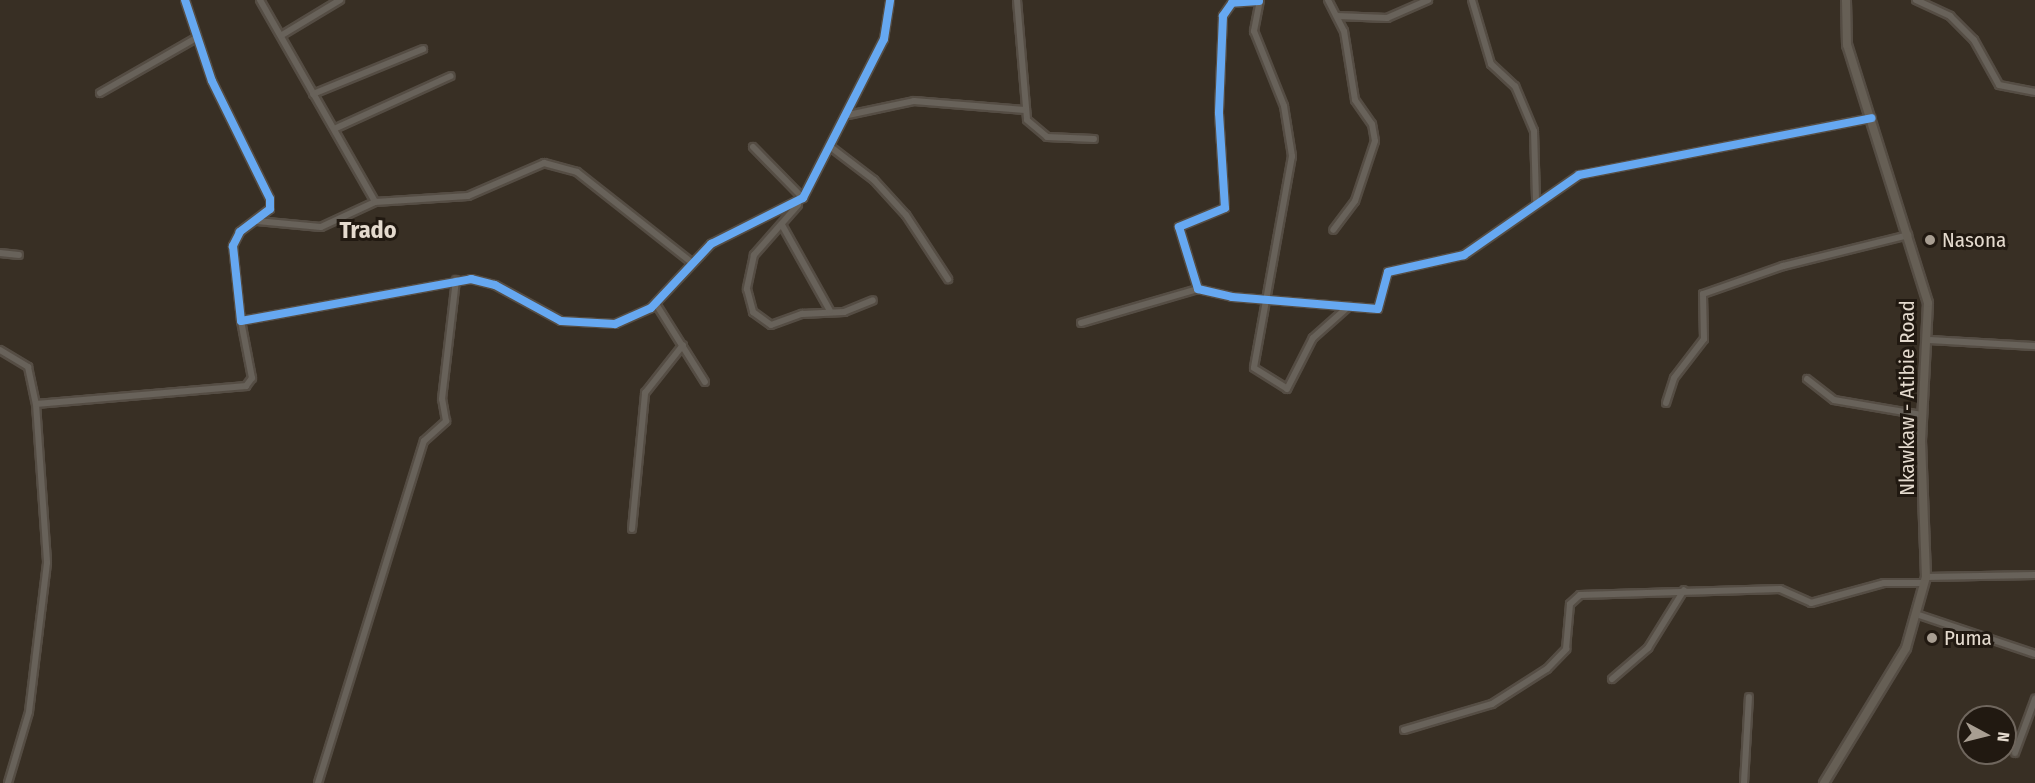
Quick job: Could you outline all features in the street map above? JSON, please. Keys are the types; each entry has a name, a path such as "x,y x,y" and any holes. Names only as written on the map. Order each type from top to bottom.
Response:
{"main road":[{"name":"Nkawkaw - Atibie Road","path":"1824,783 1893,673 1919,615 1925,580 1922,416 1928,340 1926,292 1843,28 1846,0"}],"street":[{"path":"36,404 246,386 252,378 241,321 233,246 255,221 270,209 270,199 196,38 187,0"},
{"path":"260,0 282,35 375,202"},
{"path":"282,35 340,0"},
{"path":"873,300 844,312 830,311 771,325 753,312 749,269 754,255 803,198 832,148 884,39 890,0"},
{"path":"1017,0 1024,110 1027,120 1047,137 1094,139"},
{"path":"1328,0 1337,16 1355,100 1372,124 1375,141 1354,201 1333,230"},
{"path":"1337,16 1387,18 1428,0"},
{"path":"1472,0 1491,64 1515,86 1534,131 1536,200"},
{"path":"1916,0 1950,16 1970,35 1988,58 1999,85 2035,92"},
{"path":"1198,289 1179,227 1224,208 1219,114 1223,16 1232,3 1260,1 1254,31 1284,106 1292,156 1268,296 1251,364 1283,390 1313,338 1348,308"},
{"path":"100,93 196,38"},
{"path":"313,94 423,49"},
{"path":"334,129 451,76"},
{"path":"848,115 914,101 1024,110"},
{"path":"1081,323 1198,289 1232,297 1268,296 1348,308 1378,309 1388,272 1406,264 1459,258 1536,200 1589,172 1871,118"},
{"path":"753,147 803,198"},
{"path":"832,148 873,180 906,215 948,279"},
{"path":"255,221 321,227 375,202 454,199 532,164 557,164 577,172 691,262"},
{"path":"241,321 456,280 483,280 571,323 621,323 656,304 691,262 727,234 798,204"},
{"path":"782,225 830,311"},
{"path":"1666,403 1674,378 1704,339 1703,294 1783,266 1908,235"},
{"path":"0,253 19,255"},
{"path":"318,783 424,441 446,421 442,399 456,280"},
{"path":"656,304 705,382"},
{"path":"1928,340 2035,346"},
{"path":"632,529 645,393 683,345"},
{"path":"0,350 24,360 36,404 47,563 29,712 8,783"},
{"path":"1807,379 1834,400 1922,416"},
{"path":"1404,730 1491,704 1547,669 1566,649 1570,604 1580,595 1684,590 1780,589 1811,603 1884,583 2035,575"},
{"path":"1612,679 1648,648 1684,590"},
{"path":"1919,615 2035,654"},
{"path":"1744,783 1749,696"},
{"path":"2017,748 2035,699"}],"cycle path":[{"path":"185,0 212,81 270,199 270,209 240,232 233,246 241,321 471,279 495,285 561,321 615,324 651,308 711,244 803,198 884,39 890,0"},
{"path":"1259,1 1232,3 1223,16 1219,113 1225,208 1179,227 1198,289 1232,297 1378,309 1388,272 1464,255 1579,175 1871,118"}],"place":[{"name":"Nasona","path":"1930,240"},
{"name":"Puma","path":"1932,638"}],"district":[{"name":"Trado","path":"368,231"}]}
